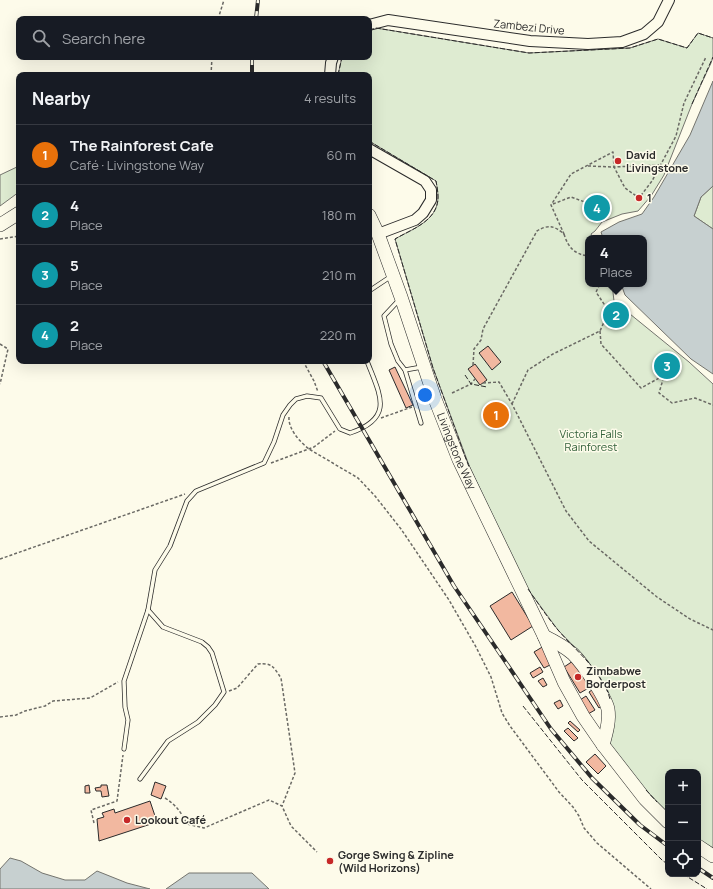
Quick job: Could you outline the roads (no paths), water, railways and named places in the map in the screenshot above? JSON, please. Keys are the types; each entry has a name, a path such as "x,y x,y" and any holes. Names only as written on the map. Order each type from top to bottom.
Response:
{"highway":[{"path":"0,225 16,215"},
{"name":"Livingstone Way","path":"372,221 401,297 435,399 459,460 544,636 564,682 582,716 603,745 645,799 665,819"},
{"path":"544,636 574,655 595,683 608,707 608,718 603,745"},
{"path":"701,848 713,856"}],"street":[{"name":"Zambezi Drive","path":"372,24 388,20 530,41 588,44 622,42 644,34 658,22 669,0"},
{"path":"330,72 332,60"},
{"path":"372,150 425,181 431,190 431,200 423,213 415,220 378,234"}],"lane":[{"path":"372,289 393,275"},
{"path":"401,297 384,316 391,344 398,361 405,370 417,405 421,423"},
{"path":"124,749 128,720 125,707 124,681 148,610 155,570 170,546 187,501 196,491 264,463 274,442 283,414 296,399 307,396 321,398 340,429 350,433 363,428 370,423 377,415 381,398 368,364"},
{"path":"405,370 424,367"},
{"path":"140,779 168,741 198,722 215,705 224,692 212,653 208,647 202,642 163,627 148,610"}],"railway":[{"path":"256,16 258,0"},
{"path":"252,60 252,72"},
{"path":"325,364 454,586 551,729 592,778 640,825 665,844"},
{"path":"701,870 713,878"}],"place":[{"name":"David Livingstone","path":"618,161"},
{"name":"1","path":"639,198"},
{"name":"2","path":"597,208"},
{"name":"4","path":"616,315"},
{"name":"5","path":"667,366"},
{"name":"The Rainforest Cafe","path":"496,415"},
{"name":"Zimbabwe Borderpost","path":"578,677"},
{"name":"Lookout Café","path":"127,820"},
{"name":"Gorge Swing & Zipline (Wild Horizons)","path":"330,861"}],"park label":[{"name":"Victoria Falls Rainforest","path":"591,440"}]}
